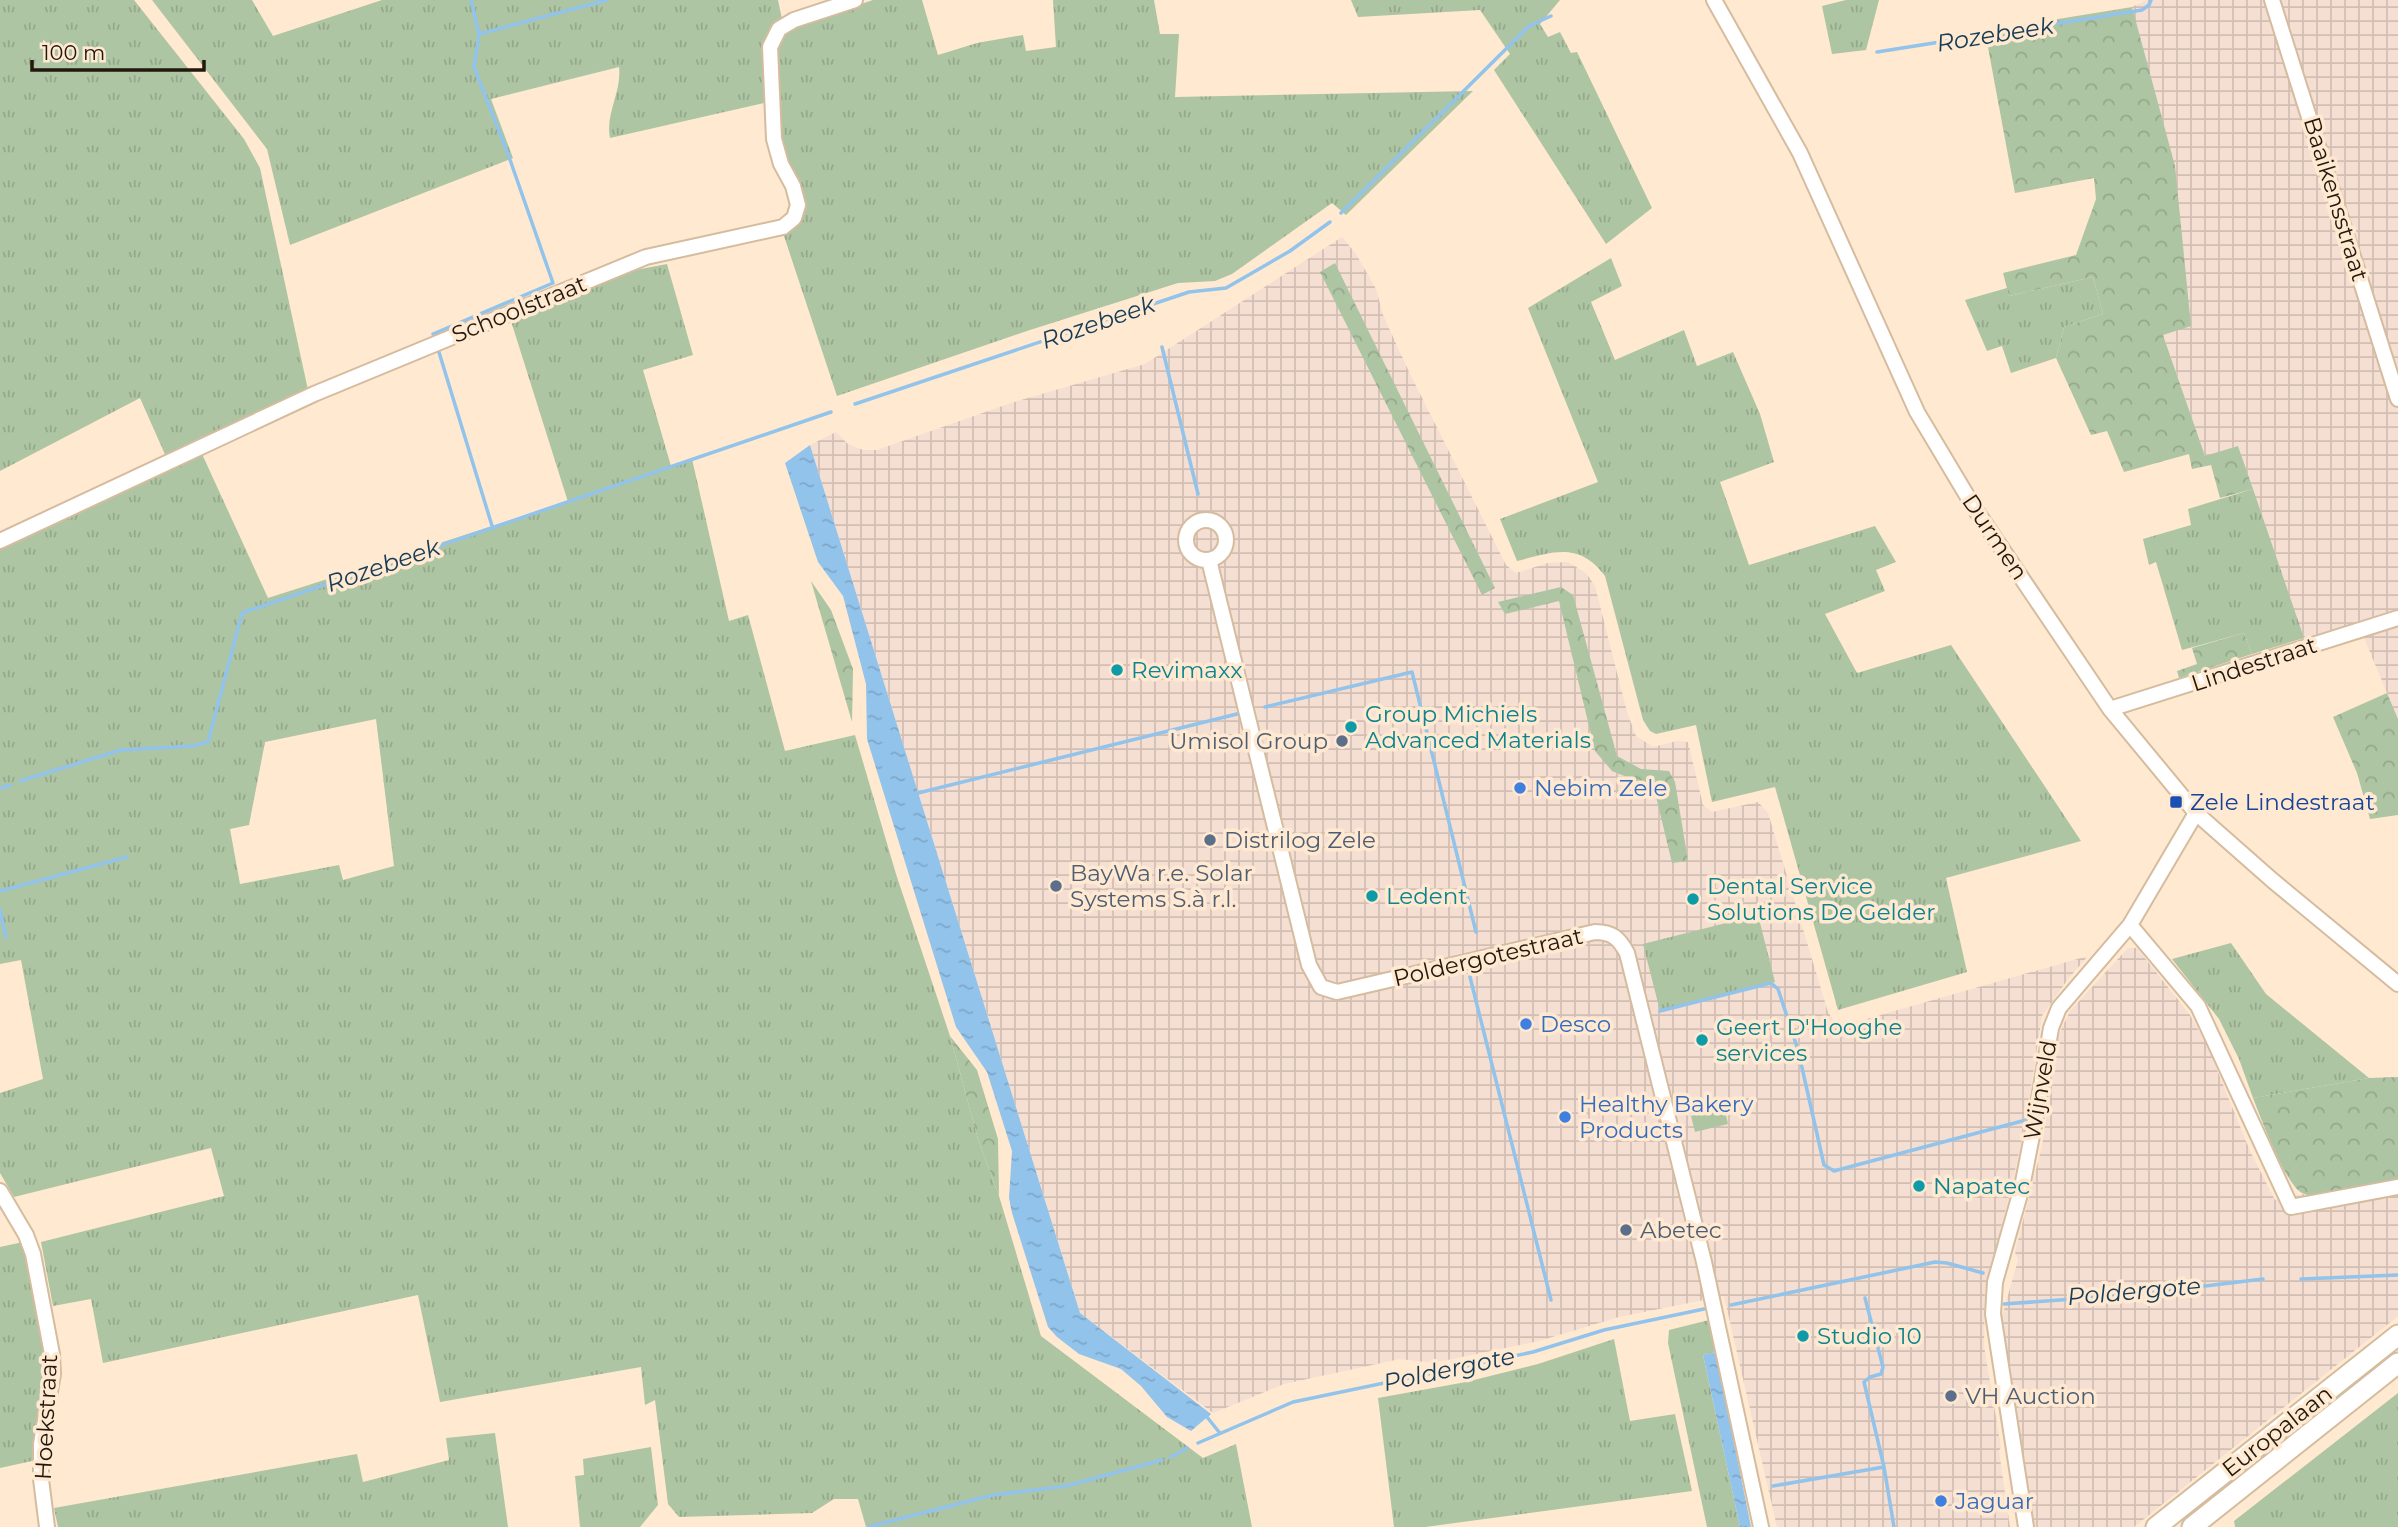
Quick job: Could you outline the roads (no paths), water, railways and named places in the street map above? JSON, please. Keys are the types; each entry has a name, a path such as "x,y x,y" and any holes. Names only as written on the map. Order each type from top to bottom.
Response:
{"highway":[{"name":"Europalaan","path":"2156,1527 2398,1335"},
{"name":"Europalaan","path":"2192,1527 2398,1363"}],"street":[{"name":"Schoolstraat","path":"0,541 314,394 646,257 783,227 794,218 798,205 774,139 770,47 779,29 794,20 855,0"},
{"name":"Durmen","path":"1714,0 1800,153 1917,412 1975,509 2110,709 2196,813 2398,984"},
{"name":"Baaikensstraat","path":"2273,0 2398,399"},
{"name":"Poldergotestraat","path":"1209,560 1309,965 1321,986 1337,992 1595,932 1613,935 1622,943 1704,1262 1761,1527"},
{"name":"Lindestraat","path":"2110,709 2398,618"},
{"name":"Wijnveld","path":"2026,1527 1993,1314 1995,1282 2022,1187 2051,1028 2059,1008 2130,925 2196,813"},
{"path":"2130,925 2198,1006 2291,1208 2398,1187"},
{"name":"Hoekstraat","path":"0,1191 26,1235 33,1254 52,1354 53,1374 41,1444 41,1479 47,1527"}],"water":[{"path":"810,445 1080,1313 1211,1414 1191,1431 1167,1417 1141,1386 1121,1369 1079,1354 1048,1327 1012,1213 1009,1198 1012,1151 987,1072 956,1027 867,739 866,684 843,596 818,562 785,463"},
{"path":"1716,1352 1751,1527 1740,1527 1703,1355"}],"waterway":[{"path":"436,341 433,334 553,283 474,67 479,34 471,0"},
{"path":"479,34 607,0"},
{"name":"Rozebeek","path":"1877,52 2142,10 2151,0"},
{"name":"Rozebeek","path":"1341,213 1529,26 1551,16"},
{"name":"Rozebeek","path":"855,404 1189,292 1226,288 1290,251 1330,222"},
{"path":"1162,347 1198,494"},
{"path":"438,349 493,529"},
{"name":"Rozebeek","path":"20,781 121,750 192,746 208,742 242,613 831,412"},
{"path":"1265,707 1412,672 1476,932"},
{"path":"918,793 1237,714"},
{"name":"Rozebeek","path":"0,788 11,785"},
{"path":"0,891 127,857"},
{"path":"0,910 6,937"},
{"path":"1470,977 1551,1300"},
{"path":"1660,1011 1771,983 1778,989 1798,1050 1824,1165 1834,1171 2026,1120"},
{"name":"Poldergote","path":"1731,1305 1935,1262 1983,1273"},
{"name":"Poldergote","path":"2301,1279 2398,1275"},
{"name":"Poldergote","path":"2004,1304 2131,1295 2263,1279"},
{"path":"1865,1298 1883,1367 1881,1374 1864,1382 1884,1467 1894,1527"},
{"name":"Poldergote","path":"1198,1443 1293,1402 1533,1352 1604,1330 1704,1309"},
{"path":"1207,1417 1219,1432"},
{"name":"Poldergote","path":"1171,1457 1187,1448"},
{"name":"Poldergote","path":"868,1527 993,1495 1066,1486 1162,1460"},
{"path":"1773,1486 1884,1467"}],"place":[{"name":"Revimaxx","path":"1117,670"},
{"name":"Group Michiels Advanced Materials","path":"1351,727"},
{"name":"Umisol Group","path":"1342,741"},
{"name":"Nebim Zele","path":"1520,788"},
{"name":"Zele Lindestraat","path":"2176,802"},
{"name":"Distrilog Zele","path":"1210,840"},
{"name":"BayWa r.e. Solar Systems S.à r.l.","path":"1056,886"},
{"name":"Ledent","path":"1372,896"},
{"name":"Dental Service Solutions De Gelder","path":"1693,899"},
{"name":"Desco","path":"1526,1024"},
{"name":"Geert D'Hooghe services","path":"1702,1040"},
{"name":"Healthy Bakery Products","path":"1565,1117"},
{"name":"Napatec","path":"1919,1186"},
{"name":"Abetec","path":"1626,1230"},
{"name":"Studio 10","path":"1803,1336"},
{"name":"VH Auction","path":"1951,1396"},
{"name":"Jaguar","path":"1941,1501"}]}
